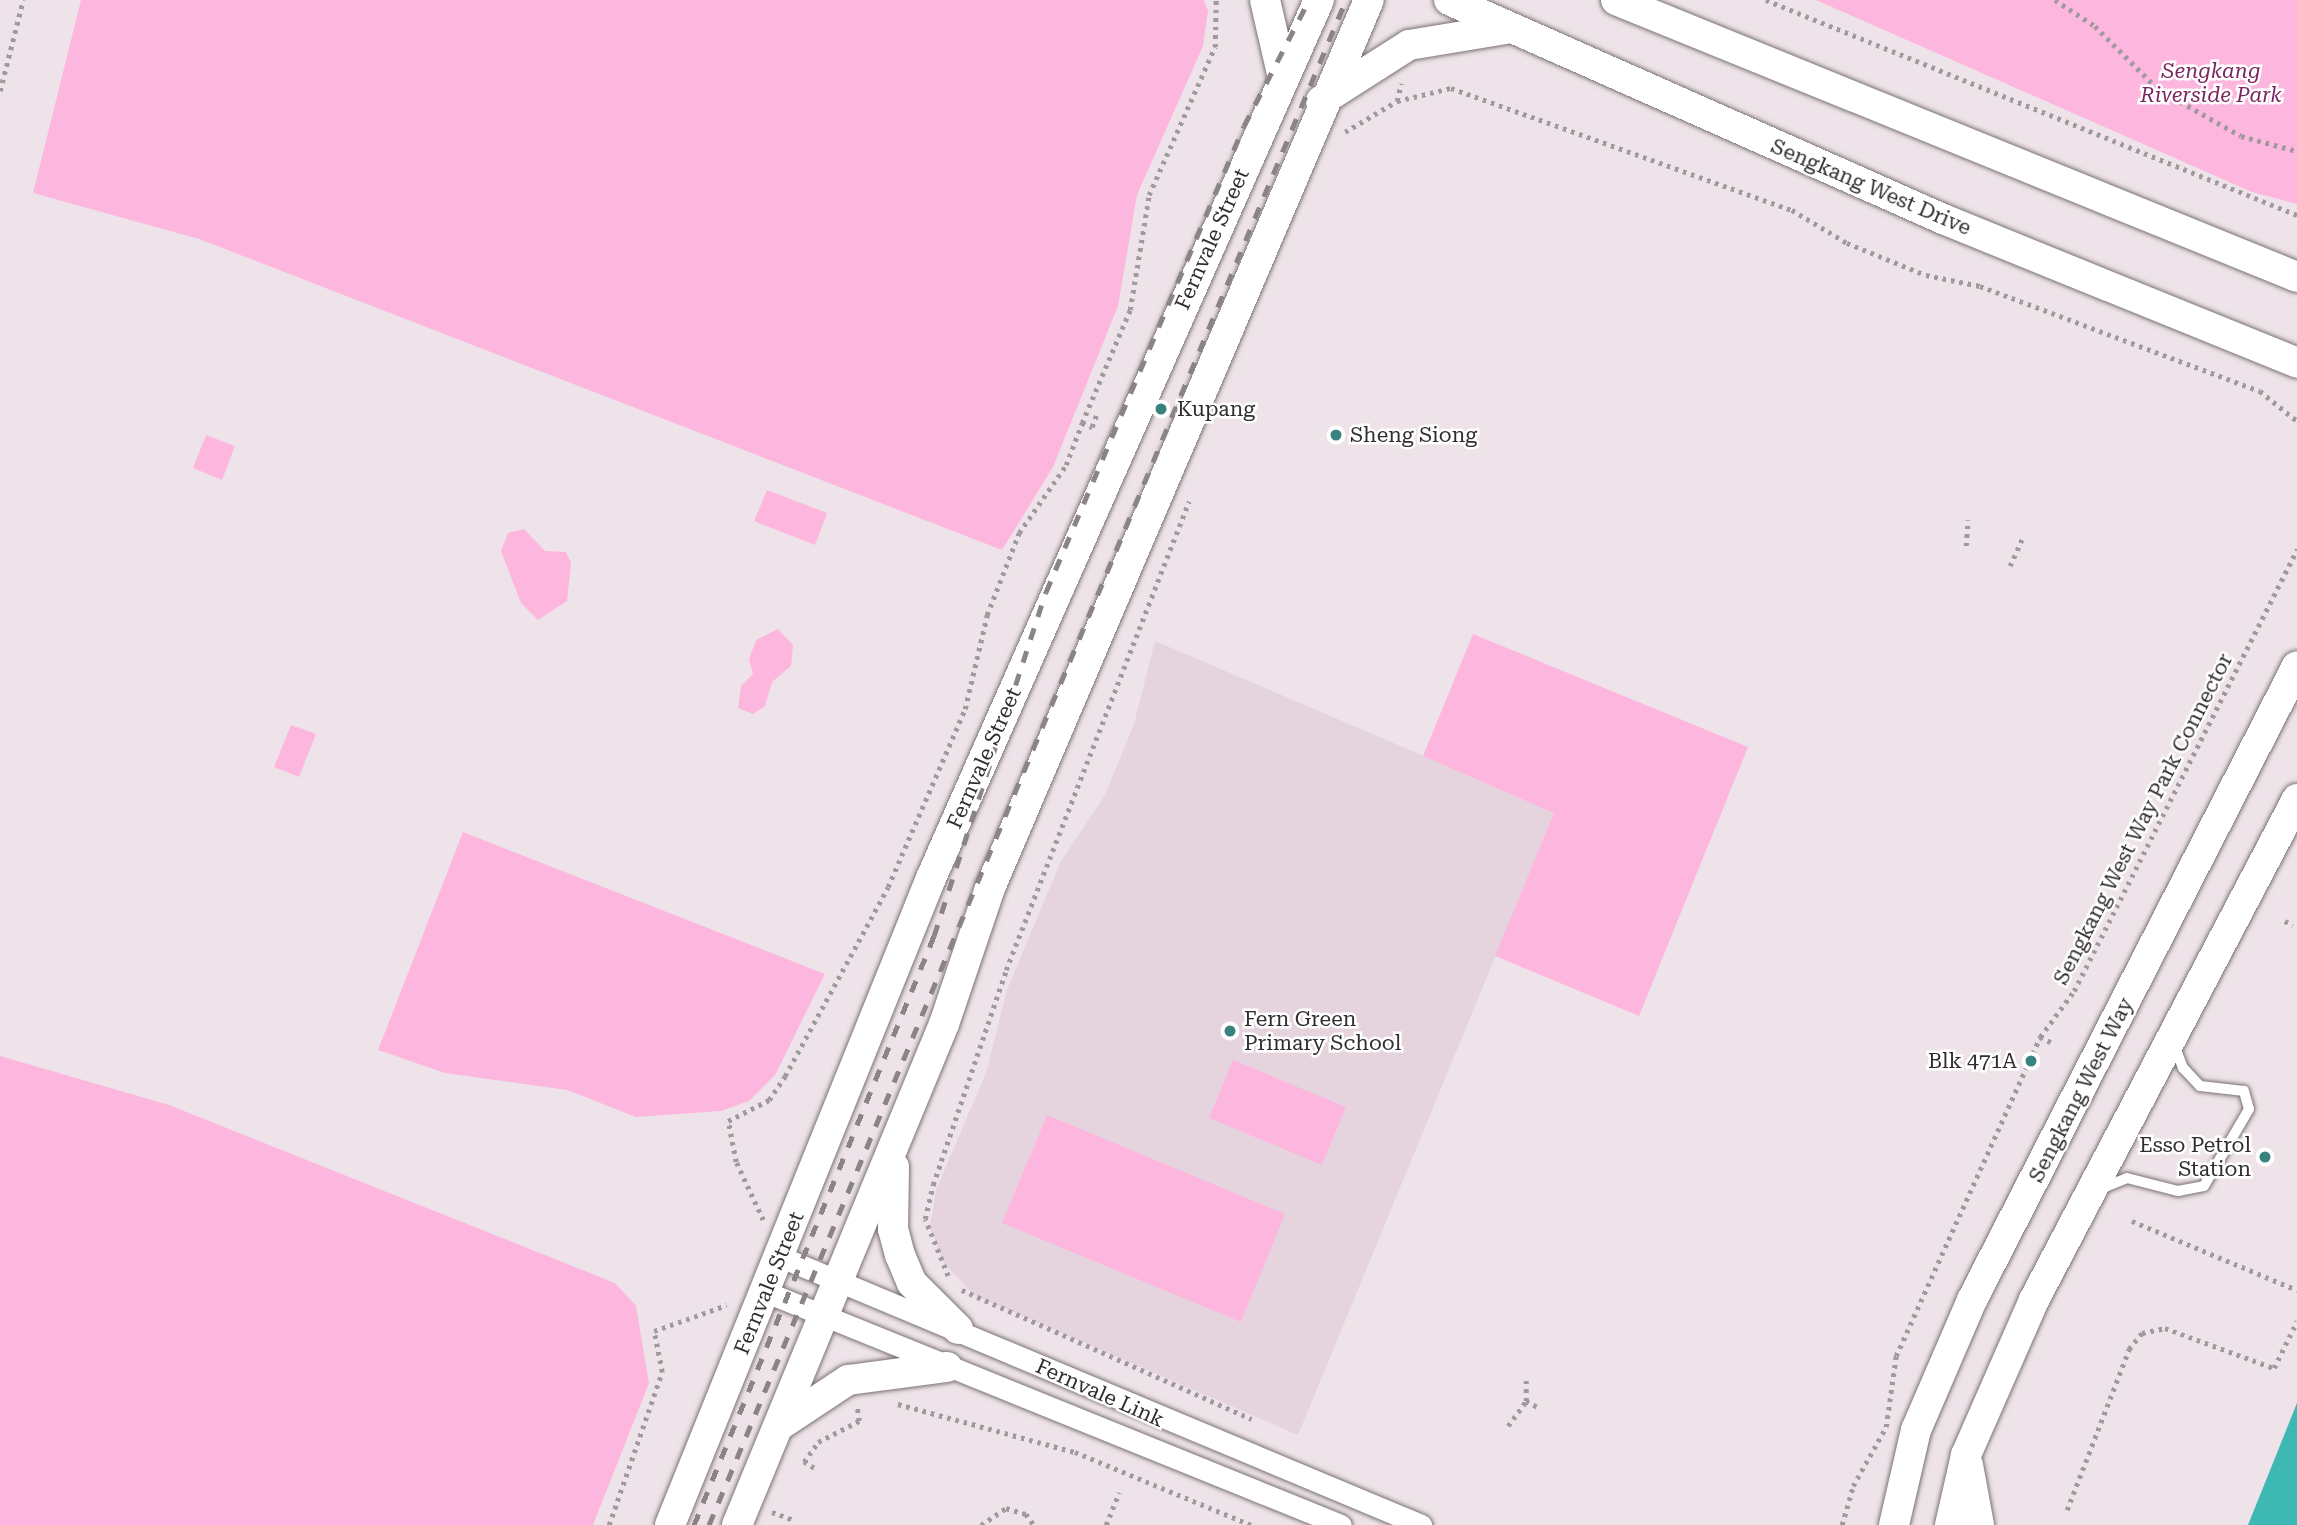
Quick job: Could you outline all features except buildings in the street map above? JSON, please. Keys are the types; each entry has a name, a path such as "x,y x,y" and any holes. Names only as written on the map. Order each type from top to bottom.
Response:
{"main road":[{"path":"1265,0 1283,78"},
{"name":"Fernvale Street","path":"670,1525 781,1256 931,877 1319,0"},
{"path":"737,1525 895,1143 990,888 1321,101 1369,0"},
{"name":"Sengkang West Drive","path":"1449,0 1506,29 2296,364"},
{"path":"1616,0 2295,276"},
{"path":"1321,101 1409,45 1506,29"},
{"name":"Sengkang West Way","path":"1894,1525 1899,1492 1916,1430 1972,1300 2297,666"},
{"path":"1950,1525 1966,1455 2034,1300 2095,1191 2297,799"},
{"path":"895,1143 893,1229 901,1255 912,1283 958,1329"},
{"path":"779,1426 848,1380 947,1367"},
{"path":"1966,1455 1979,1525"},
{"path":"1878,1525 1899,1492"}],"street":[{"name":"Fernvale Link","path":"781,1256 958,1329 1111,1399 1421,1525"},
{"name":"Fernvale Link","path":"766,1292 1341,1525"}],"lane":[{"path":"2095,1191 2127,1178 2178,1191 2204,1186 2249,1109 2244,1091 2200,1086 2183,1068 2172,1039"}],"path":[{"path":"0,91 23,0"},
{"path":"764,1223 736,1162 728,1121 769,1100 785,1076 888,887 965,709 987,615 1019,533 1066,465 1130,310 1149,195 1215,47 1216,0"},
{"path":"1766,0 2297,215"},
{"path":"2054,0 2095,26 2158,89 2241,136 2297,151"},
{"path":"1397,101 1409,45"},
{"path":"1341,142 1346,130 1397,101 1451,88 1792,210 1847,243 1926,275 1979,286 2260,391 2297,421"},
{"path":"1082,424 1092,427 1097,413"},
{"path":"1191,496 1006,970 925,1219 942,1268 975,1301 1252,1419"},
{"path":"1966,546 1968,520"},
{"path":"2010,566 2022,539"},
{"name":"Sengkang West Way Park Connector","path":"1842,1525 1853,1486 1886,1427 1896,1356 2040,1037 2074,991 2297,549"},
{"path":"2285,921 2293,926"},
{"path":"2040,1037 2053,1044"},
{"path":"2132,1221 2297,1290"},
{"path":"609,1525 662,1372 653,1331 725,1308"},
{"path":"2067,1510 2129,1349 2142,1333 2165,1328 2274,1368 2297,1321"},
{"path":"1508,1426 1526,1401 1526,1376"},
{"path":"1526,1401 1538,1407"},
{"path":"887,1403 1075,1452 1251,1525"},
{"path":"847,1411 867,1404"},
{"path":"814,1468 804,1462 818,1443 859,1421 858,1405"},
{"path":"791,1466 817,1429"},
{"path":"1106,1525 1119,1493"},
{"path":"768,1518 776,1500"},
{"path":"981,1525 1006,1508 1026,1514 1034,1525"},
{"path":"771,1511 794,1520"}],"shaded area":[{"name":"Fern Green Primary School","path":"1155,641 1555,812 1298,1435 974,1295 943,1262 930,1227 936,1190 986,1073 1007,990 1061,861 1105,795 1134,724"}],"green space":[{"path":"81,0 1204,0 1208,11 1203,46 1137,195 1118,306 1053,467 1002,550 199,239 33,193"},
{"name":"Sengkang Riverside Park","path":"1816,0 2297,0 2297,204 2252,192"},
{"path":"206,435 235,446 222,480 193,468"},
{"path":"767,490 827,513 815,545 754,521"},
{"path":"524,529 545,551 566,552 571,563 567,601 538,620 521,603 501,551 508,533"},
{"path":"778,629 793,645 791,666 772,682 765,706 753,714 738,708 741,686 753,674 749,659 756,640"},
{"path":"1473,634 1748,747 1639,1016 1495,956 1554,813 1423,756"},
{"path":"291,725 316,734 299,777 274,767"},
{"path":"463,832 825,974 775,1075 749,1101 721,1111 636,1117 567,1090 445,1073 378,1050"},
{"path":"0,1056 169,1105 615,1283 636,1306 649,1383 593,1525 0,1525"},
{"path":"1233,1060 1346,1107 1322,1165 1209,1118"},
{"path":"1047,1115 1285,1214 1241,1322 1002,1223"}],"water":[{"path":"2297,1403 2297,1525 2248,1525"}],"railway":[{"path":"694,1525 934,936 1046,592 1244,126 1309,0"},
{"path":"709,1525 1346,0"}],"place":[{"name":"Kupang","path":"1161,409"},
{"name":"Sheng Siong","path":"1336,435"},
{"name":"Fern Green Primary School","path":"1230,1031"},
{"name":"Blk 471A","path":"2031,1061"},
{"name":"Esso Petrol Station","path":"2265,1157"}]}
